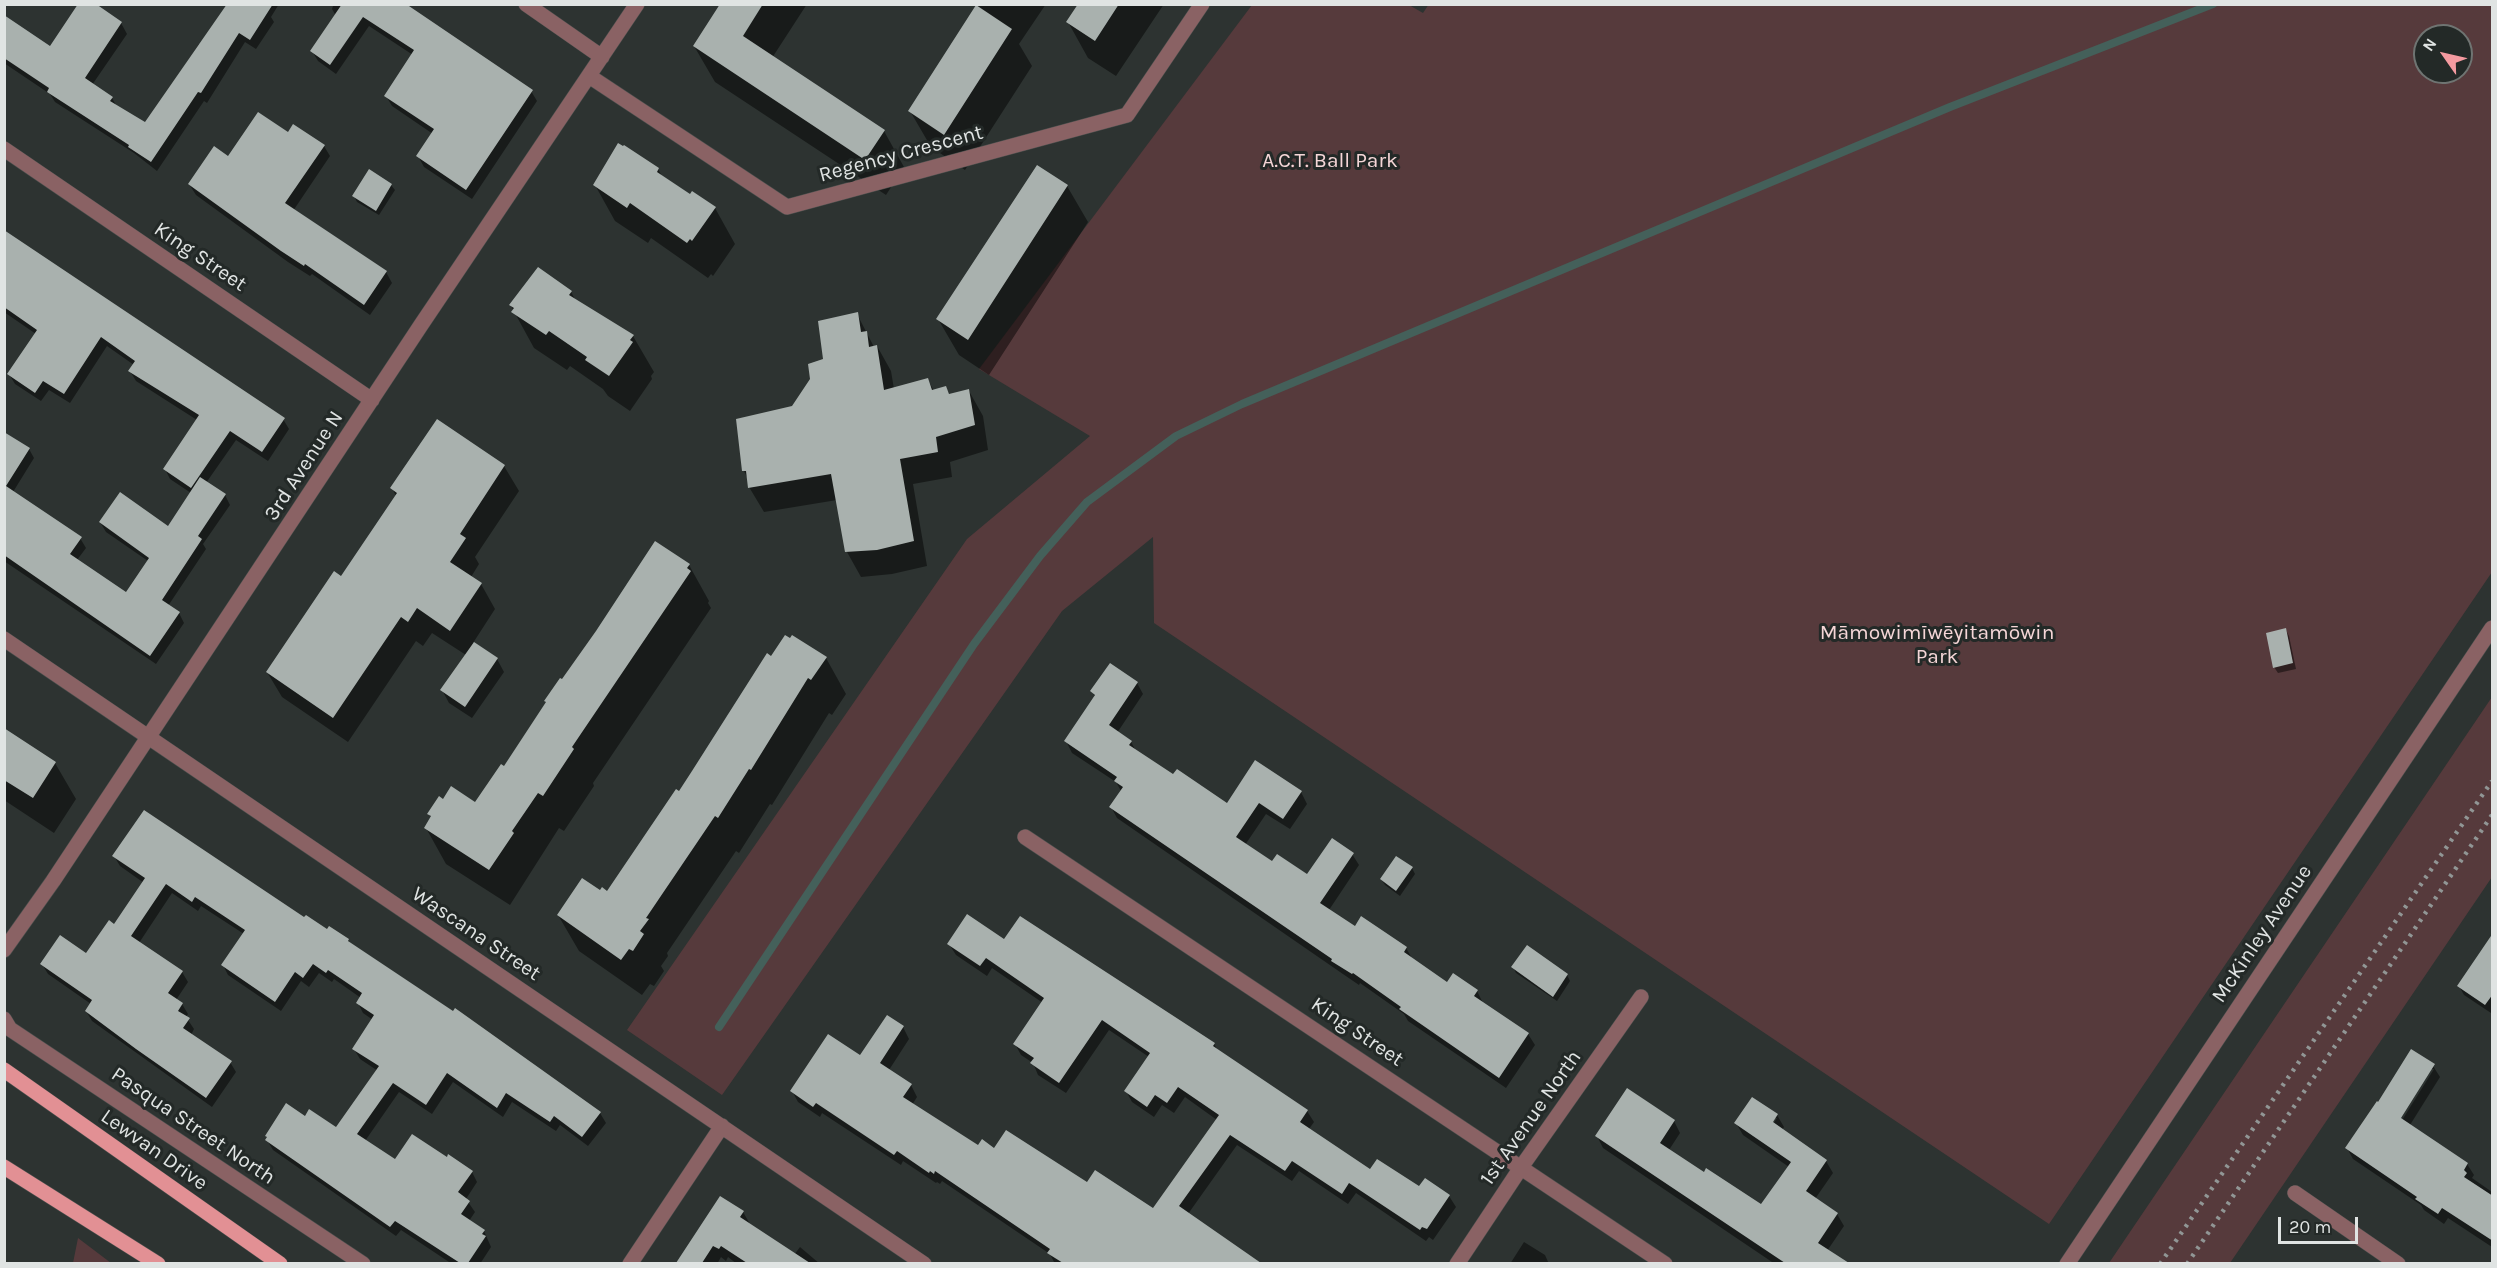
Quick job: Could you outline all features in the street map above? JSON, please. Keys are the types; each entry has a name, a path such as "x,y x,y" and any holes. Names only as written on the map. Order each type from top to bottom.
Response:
{"main road":[{"name":"Lewvan Drive","path":"4,1070 280,1263"},
{"path":"4,1167 158,1263"}],"street":[{"path":"526,4 602,57"},
{"name":"3rd Avenue N","path":"4,950 53,881 148,735 637,4"},
{"name":"Regency Crescent","path":"589,76 787,207 1127,115 1202,4"},
{"name":"King Street","path":"4,149 372,400"},
{"name":"McKinley Avenue","path":"2067,1263 2493,628"},
{"name":"Wascana Street","path":"4,639 924,1263"},
{"name":"King Street","path":"1025,837 1665,1263"},
{"name":"1st Avenue North","path":"1457,1263 1641,997"},
{"name":"Pasqua Street North","path":"4,1019 10,1029 363,1263"},
{"path":"630,1263 722,1126"},
{"path":"2295,1193 2398,1263"}],"green space":[{"name":"Māmowimīwēyitamōwin Park","path":"1429,4 2492,5 2492,572 2049,1224 1154,623 1153,537 1062,611 722,1095 627,1030 967,539 1090,436 979,369 1252,5 1409,5 1423,13"},
{"path":"2492,697 2492,877 2230,1263 2109,1263"},
{"path":"78,1238 111,1263 73,1263"}],"building":[{"path":"78,4 96,4 122,22 85,78 113,97 110,101 145,122 227,4 273,4 250,40 239,33 201,93 198,92 151,162 128,147 129,145 47,92 49,88 4,58 4,15 50,46"},
{"path":"342,4 406,4 533,90 466,190 416,156 434,129 384,96 414,50 363,17 330,65 310,51"},
{"path":"720,4 763,4 743,36 885,130 865,160 693,46"},
{"path":"1078,4 1119,4 1095,41 1066,22"},
{"path":"976,5 1012,29 944,135 908,111"},
{"path":"258,112 288,132 293,124 325,145 285,203 387,271 364,305 305,264 304,266 281,251 188,184 214,146 228,156"},
{"path":"618,143 659,168 657,172 690,194 692,191 716,207 692,241 690,239 687,243 630,203 627,208 593,185"},
{"path":"1037,165 1068,185 968,340 936,319"},
{"path":"369,169 392,184 376,211 352,196"},
{"path":"4,230 285,418 262,452 230,431 191,488 163,469 199,415 128,371 135,361 101,337 64,394 43,381 35,393 7,374 37,330 4,307"},
{"path":"538,267 572,291 569,295 634,335 630,340 633,342 609,376 585,360 587,357 549,331 546,335 511,312 514,308 509,305"},
{"path":"858,312 861,332 867,331 869,347 877,345 884,390 928,378 932,390 946,386 949,394 969,389 975,425 936,437 938,452 900,459 914,541 877,550 845,552 831,474 748,488 746,471 742,471 736,419 792,406 810,379 808,364 823,359 818,321"},
{"path":"437,419 505,465 460,534 466,538 450,562 482,583 450,631 417,608 408,622 401,617 333,718 266,672 334,571 341,576 397,493 390,488"},
{"path":"4,432 30,448 6,486 82,537 70,554 126,592 149,558 99,522 120,492 168,526 200,477 226,494 198,536 202,539 162,600 180,612 150,656 4,555"},
{"path":"655,541 690,564 687,568 691,571 572,747 574,749 543,796 538,793 489,870 424,828 431,816 427,814 439,796 443,799 451,786 475,802 501,764 504,766 546,702 544,701 596,631"},
{"path":"2286,628 2293,663 2273,668 2266,633"},
{"path":"785,635 790,638 792,635 827,657 811,680 808,678 751,770 749,769 718,818 715,816 646,918 649,919 640,931 644,934 633,951 629,949 621,960 557,915 582,878 600,890 602,887 607,891 676,789 679,791 767,653 771,656"},
{"path":"474,642 498,658 465,707 440,690"},
{"path":"1110,663 1138,682 1109,725 1132,741 1129,745 1173,774 1177,769 1227,803 1255,760 1302,791 1283,819 1259,803 1236,837 1272,861 1277,854 1307,874 1332,838 1354,853 1320,903 1355,926 1361,916 1407,947 1404,952 1447,982 1453,973 1478,990 1474,996 1529,1033 1499,1078 1399,1009 1401,1007 1353,973 1331,961 1332,959 1109,807 1123,787 1114,781 1117,777 1064,741 1095,695 1090,691"},
{"path":"4,728 56,762 33,798 4,780"},
{"path":"144,810 304,917 306,915 327,929 329,926 453,1011 455,1008 601,1112 582,1137 554,1116 550,1122 506,1093 497,1108 447,1073 426,1105 393,1083 357,1134 395,1159 412,1134 473,1171 458,1192 470,1201 461,1214 485,1230 482,1234 486,1236 468,1263 460,1263 395,1221 390,1227 265,1140 267,1137 265,1136 286,1103 305,1116 309,1109 336,1127 379,1066 352,1049 374,1015 356,1003 362,993 328,970 326,973 313,964 303,978 295,972 275,1002 221,965 245,930 195,897 192,902 166,884 131,936 183,971 168,993 183,1003 178,1011 190,1018 183,1028 232,1061 206,1098 85,1011 92,1000 40,964 60,935 86,953 109,920 114,924 145,878 112,856"},
{"path":"1396,856 1413,867 1396,891 1380,879"},
{"path":"967,914 1004,939 1020,916 1215,1043 1213,1046 1308,1110 1300,1122 1370,1169 1377,1159 1419,1186 1425,1178 1450,1195 1427,1229 1422,1227 1420,1230 1349,1183 1342,1194 1292,1161 1285,1171 1230,1135 1179,1206 1261,1263 1063,1263 1047,1253 1050,1249 935,1171 934,1174 930,1171 929,1173 897,1151 894,1155 816,1103 813,1107 790,1091 828,1034 860,1055 887,1015 904,1026 880,1063 912,1084 903,1097 978,1145 982,1139 994,1148 1006,1130 1087,1182 1095,1170 1153,1208 1219,1115 1178,1087 1167,1103 1155,1095 1147,1107 1124,1091 1150,1053 1102,1020 1059,1083 1030,1063 1034,1058 1013,1044 1044,998 986,958 980,966 947,944"},
{"path":"2493,933 2493,994 2485,1005 2457,986"},
{"path":"1527,945 1568,974 1553,997 1511,967"},
{"path":"2411,1049 2435,1064 2401,1118 2468,1163 2464,1170 2467,1173 2464,1177 2493,1196 2493,1241 2442,1208 2438,1214 2345,1148 2378,1102"},
{"path":"1627,1088 1675,1120 1660,1143 1704,1172 1706,1168 1761,1204 1791,1162 1734,1123 1752,1097 1778,1114 1773,1122 1827,1160 1806,1191 1838,1213 1818,1243 1849,1263 1785,1263 1595,1136"},
{"path":"720,1196 744,1211 740,1217 810,1263 747,1263 721,1246 719,1249 713,1246 702,1263 676,1263"}],"waterway":[{"path":"719,1027 974,644 1040,556 1087,502 1176,436 1242,404 1950,107 2213,4"}],"railway":[{"path":"2160,1264 2492,781"},
{"path":"2187,1264 2492,815"}],"park label":[{"name":"A.C.T. Ball Park","path":"1330,161"}]}
